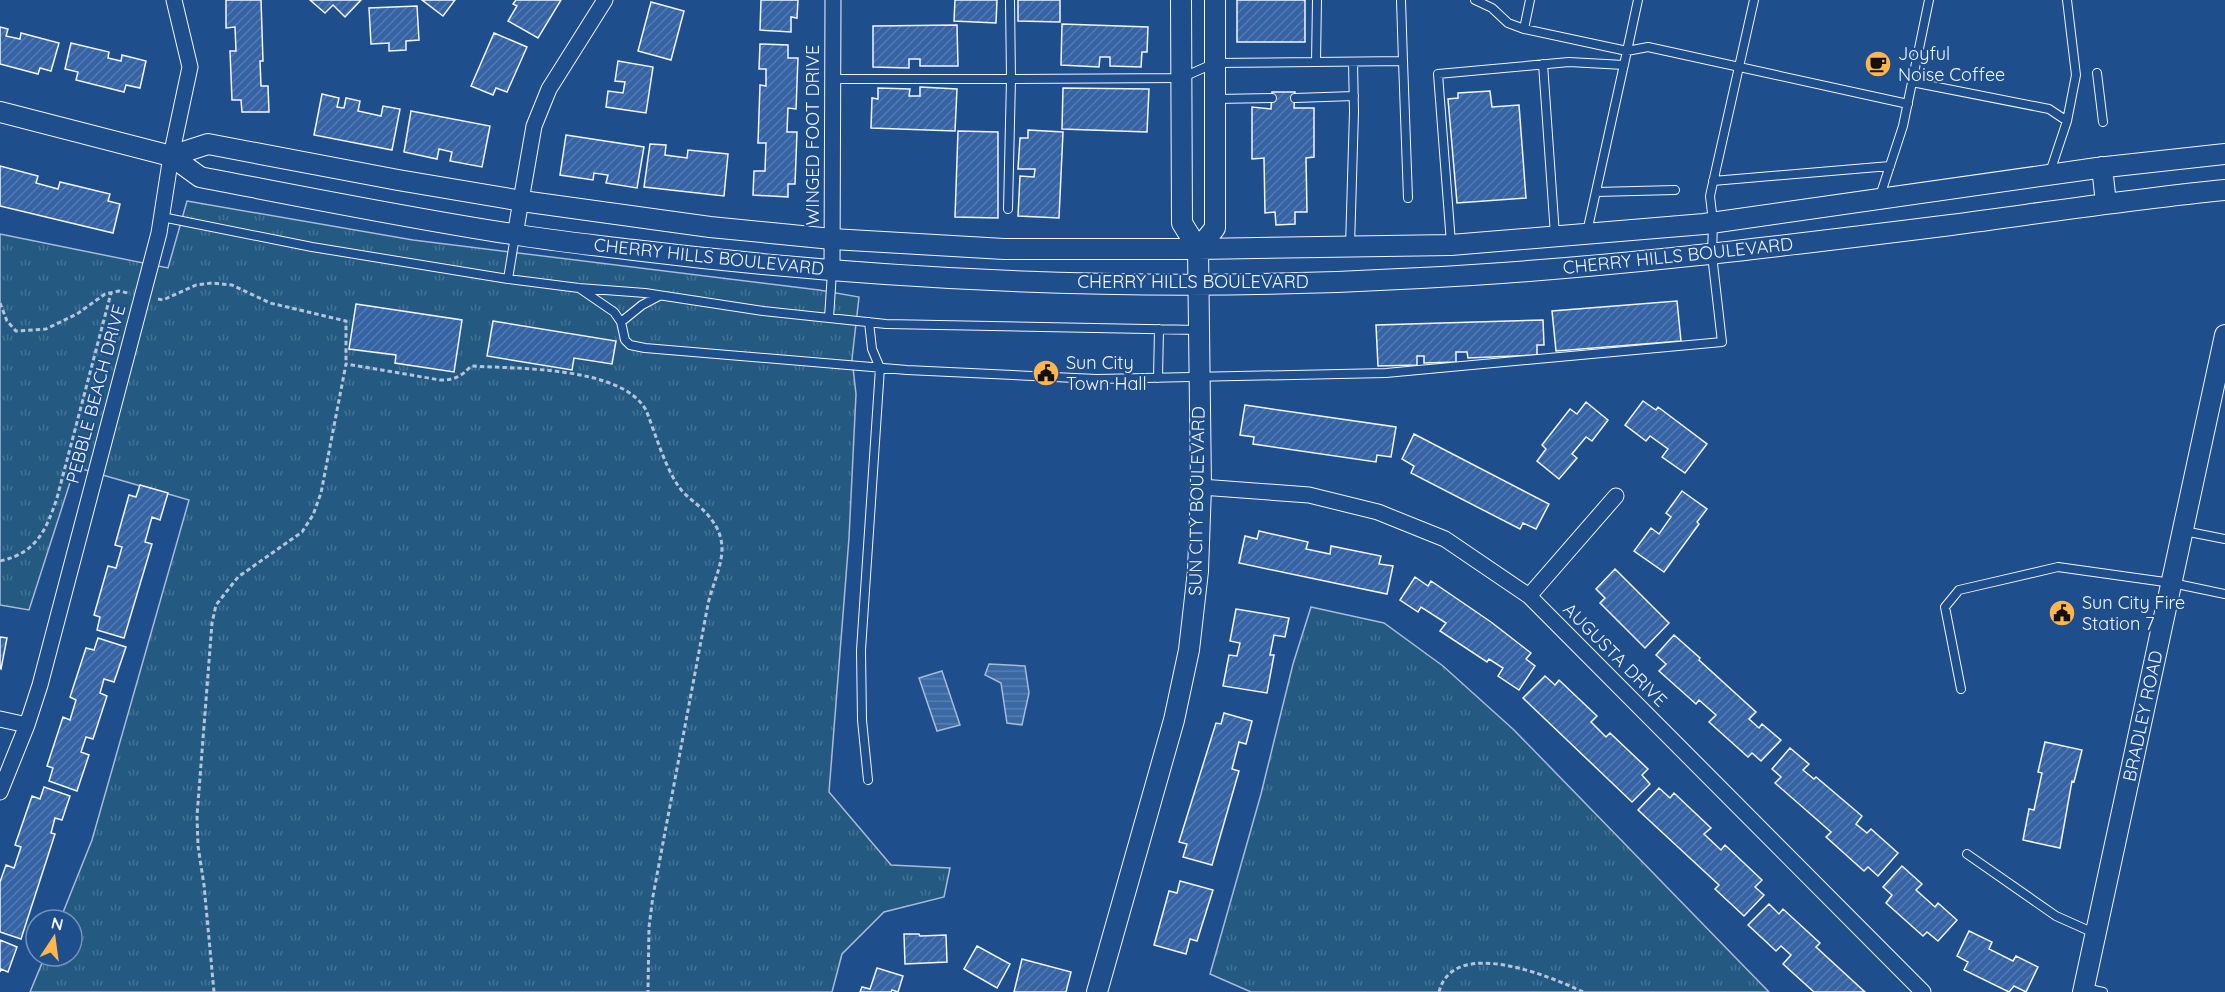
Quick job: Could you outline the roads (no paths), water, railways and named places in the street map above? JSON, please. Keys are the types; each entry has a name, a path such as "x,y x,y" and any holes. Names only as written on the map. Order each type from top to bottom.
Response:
{"street":[{"name":"PEBBLE BEACH DRIVE","path":"0,792 27,725 46,662 162,216 171,156 190,67 174,0"},
{"path":"515,235 534,126 549,90 605,0"},
{"name":"WINGED FOOT DRIVE","path":"832,270 833,0"},
{"path":"1181,0 1182,223 1198,249 1215,228 1215,0"},
{"name":"CHERRY HILLS BOULEVARD","path":"0,112 171,156 200,177 515,235 686,256 832,270 1060,283 1198,284 1419,278 1645,262 2225,190"},
{"name":"CHERRY HILLS BOULEVARD","path":"171,156 208,144 522,201 710,227 832,239 1004,249 1198,249 1451,245 1713,222 2102,167 2225,154"},
{"path":"2102,167 2106,203"},
{"name":"SUN CITY BOULEVARD","path":"1097,992 1174,720 1186,662 1198,571 1200,487 1198,249"},
{"name":"BRADLEY ROAD","path":"2083,990 2183,530 2215,398 2225,335"},
{"name":"AUGUSTA DRIVE","path":"1200,487 1309,495 1378,512 1445,539 1529,596 1923,992"},
{"path":"1529,596 1616,496"},
{"path":"0,719 27,725"}],"lane":[{"path":"1008,209 1010,0"},
{"path":"1316,62 1317,0"},
{"path":"1401,0 1408,198"},
{"path":"1474,0 1492,8 1508,23 1524,29 1627,51 1648,47 1908,104"},
{"path":"1524,29 1530,0"},
{"path":"1586,233 1638,0"},
{"path":"579,288 614,312 621,322 625,340 630,345 645,348 880,368 1097,379 1386,373 1722,342 1712,255 1713,222 1710,196 1754,0"},
{"path":"1879,199 1903,126 1929,0"},
{"path":"2049,175 2067,121 2076,75 2067,0"},
{"path":"833,79 1181,78 1215,63 1403,61"},
{"path":"1350,247 1353,62"},
{"path":"1451,245 1438,74 1569,62 1624,65"},
{"path":"1543,64 1556,236"},
{"path":"2097,73 2103,122"},
{"path":"1912,82 2049,109 2067,121"},
{"path":"1295,98 1354,96"},
{"path":"1216,99 1272,98"},
{"path":"1713,181 1890,166"},
{"path":"1596,192 1675,190"},
{"path":"162,216 312,248 508,279 661,296 762,311 869,322 1198,330"},
{"path":"508,279 515,235"},
{"path":"830,318 832,270"},
{"path":"621,322 642,305 661,296"},
{"path":"868,780 862,720 861,650 880,368 872,349 869,322"},
{"path":"1158,378 1159,329"},
{"path":"2183,530 2225,539"},
{"path":"1961,689 1945,607 1959,590 2058,567 2172,583 2225,594"},
{"path":"1967,854 2056,916 2095,934"},
{"path":"2083,990 2103,992"}],"place":[{"name":"Joyful Noise Coffee","path":"1878,64"},
{"name":"Sun City Town Hall","path":"1046,373"},
{"name":"Sun City Fire Station 7","path":"2062,613"}]}
